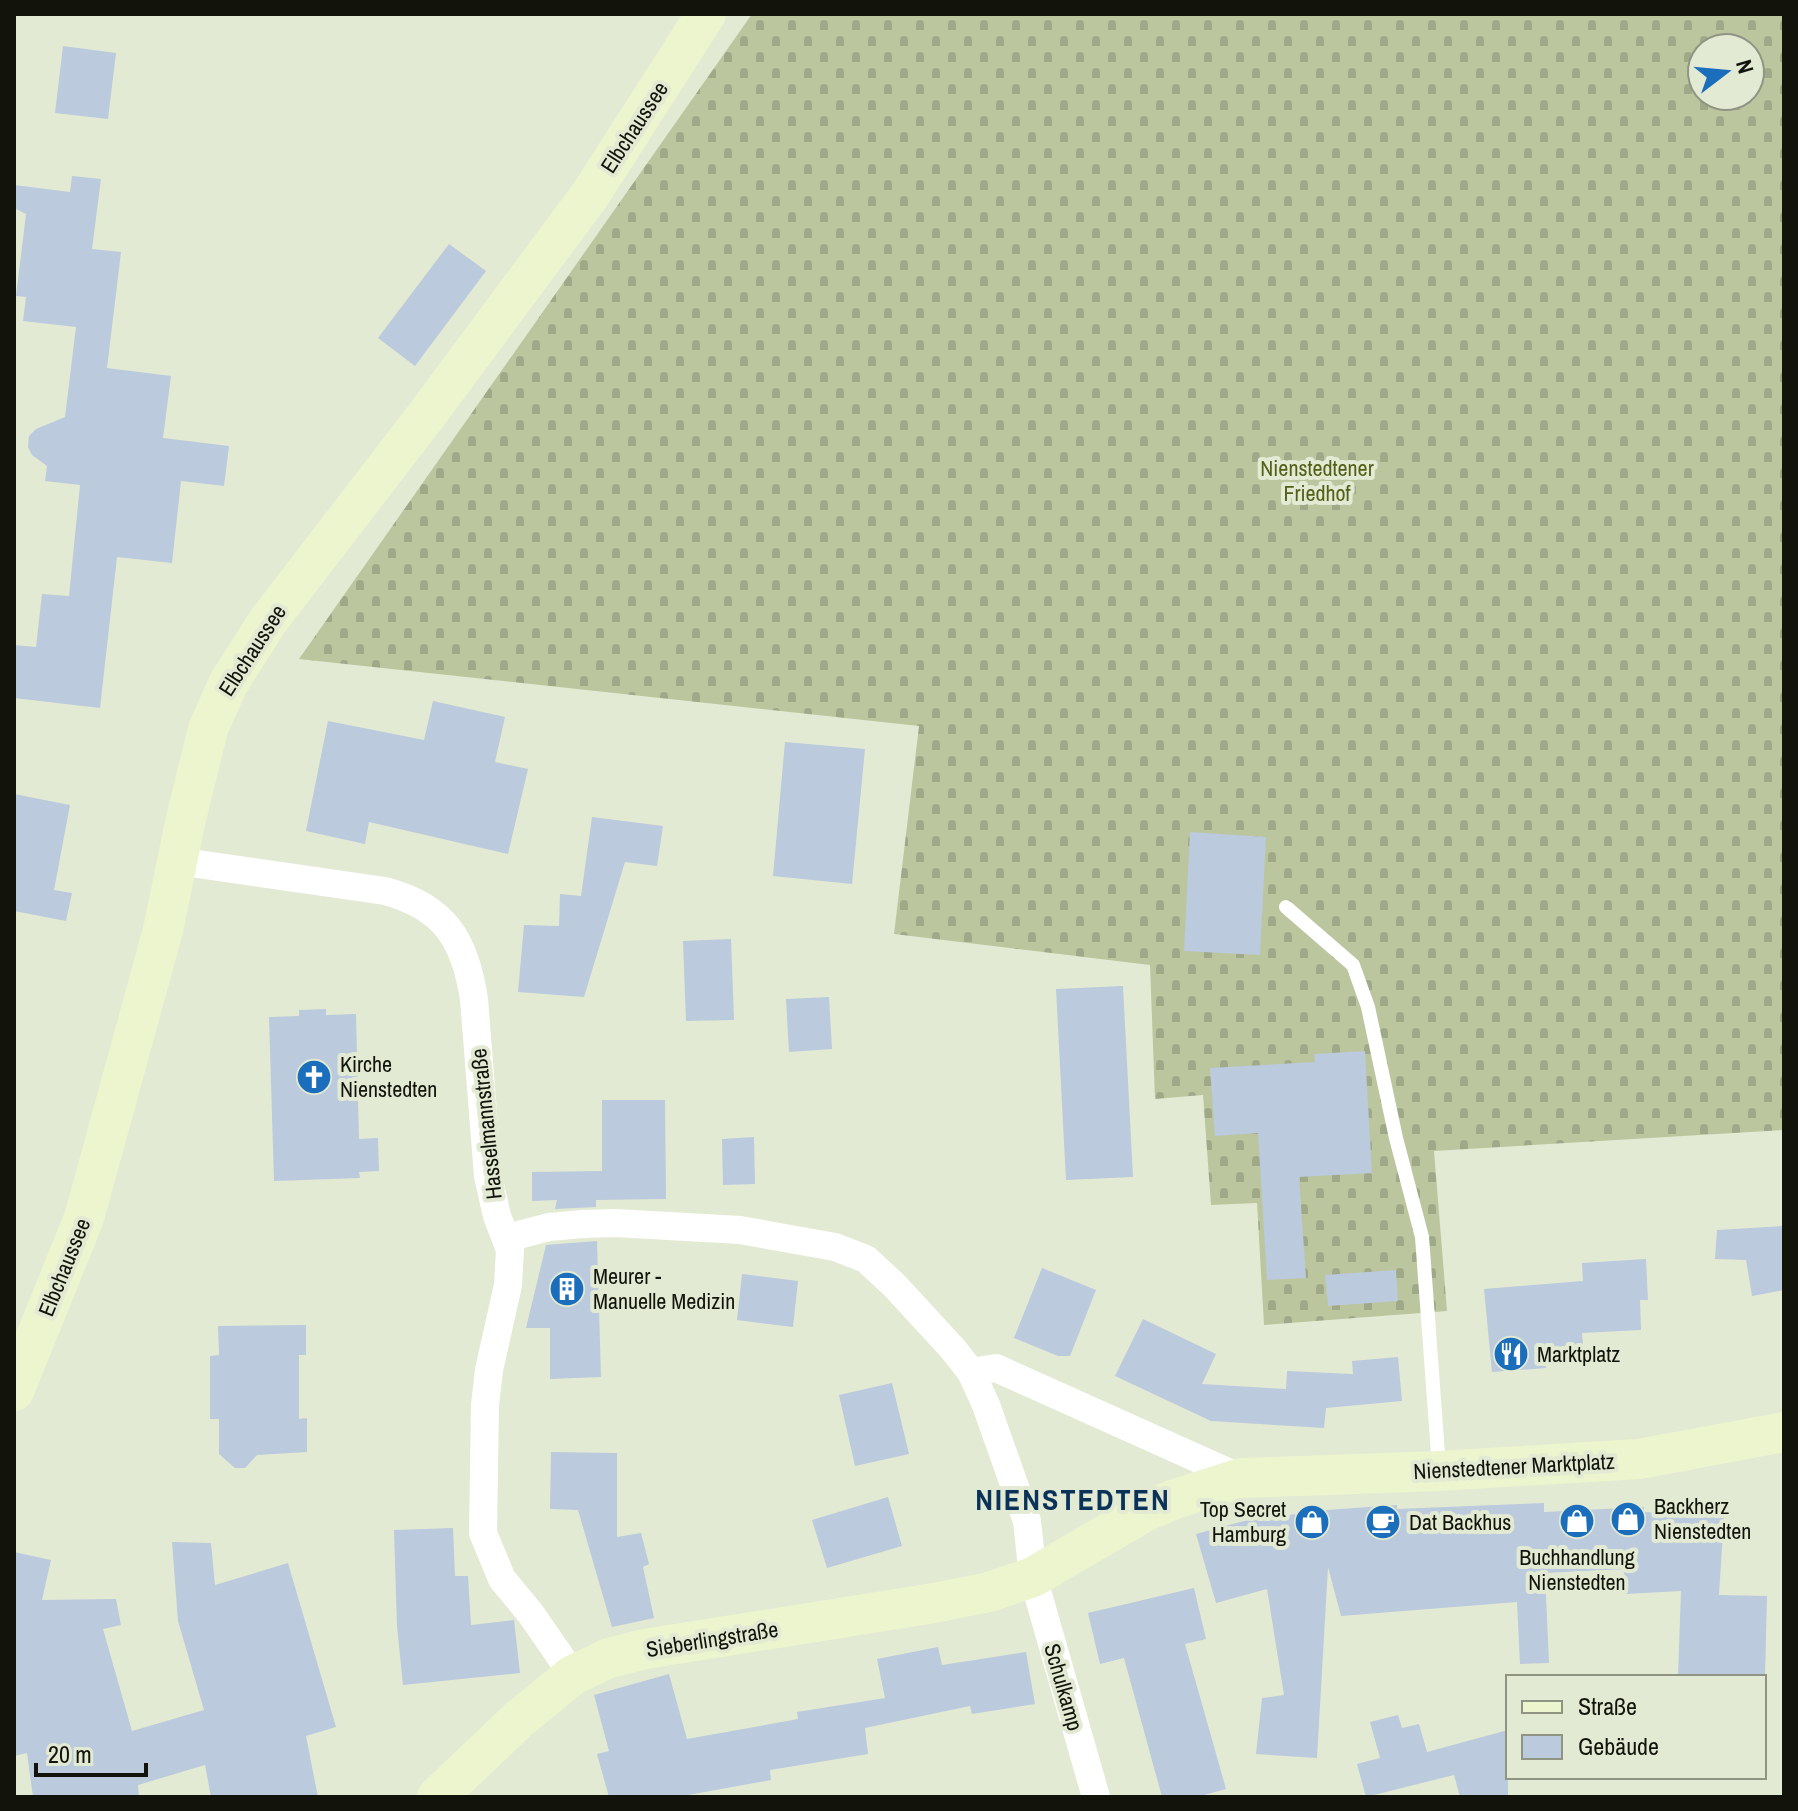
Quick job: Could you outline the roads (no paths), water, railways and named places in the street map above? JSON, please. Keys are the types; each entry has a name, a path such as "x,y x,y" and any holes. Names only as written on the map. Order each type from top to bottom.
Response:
{"main road":[{"name":"Elbchaussee","path":"14,1391 84,1218 163,930 208,729 228,684 268,621 590,195 706,14"},
{"name":"Nienstedtener Marktplatz","path":"1033,1577 1146,1511 1241,1478 1439,1471 1639,1459 1784,1432"},
{"name":"Sieberlingstraße","path":"443,1795 519,1719 573,1675 609,1658 645,1649 934,1603 989,1592 1033,1577"}],"street":[{"name":"Hasselmannstraße","path":"177,861 385,891 417,902 453,932 470,975 488,1176 497,1216 510,1250 508,1285 489,1370 485,1405 483,1533 502,1579 531,1614 573,1675"},
{"path":"507,1238 549,1227 615,1223 740,1230 835,1247 866,1259 946,1340 971,1372 986,1405 1027,1521 1033,1577"},
{"name":"Nienstedtener Marktplatz","path":"971,1372 996,1368 1241,1478"},
{"name":"Schulkamp","path":"1033,1577 1096,1797"}],"lane":[{"path":"1286,907 1353,965 1368,1007 1396,1138 1422,1237 1439,1471"}],"place":[{"name":"Kirche Nienstedten","path":"314,1077"},
{"name":"Meurer - Manuelle Medizin","path":"567,1289"},
{"name":"Marktplatz","path":"1511,1354"},
{"name":"Backherz Nienstedten","path":"1628,1519"},
{"name":"Buchhandlung Nienstedten","path":"1577,1521"},
{"name":"Top Secret Hamburg","path":"1312,1522"},
{"name":"Dat Backhus","path":"1383,1522"}],"district":[{"name":"NIENSTEDTEN","path":"1073,1499"}],"park label":[{"name":"Nienstedtener Friedhof","path":"1317,480"}]}
